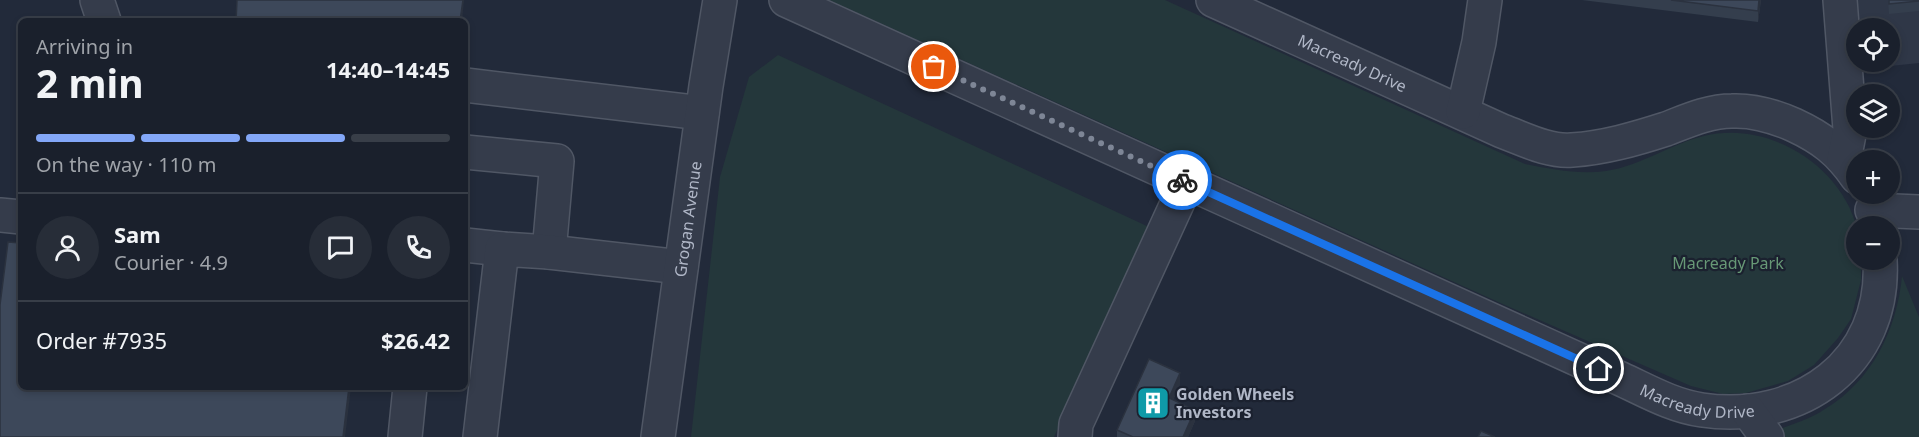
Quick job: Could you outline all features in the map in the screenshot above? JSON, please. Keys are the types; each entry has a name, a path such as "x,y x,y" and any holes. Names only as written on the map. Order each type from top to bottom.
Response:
{"street":[{"path":"97,0 103,18"},
{"name":"Grogan Avenue","path":"658,437 702,113 720,0"},
{"name":"Macready Drive","path":"786,0 1676,404 1701,410 1748,411 1795,400 1833,378 1864,340 1879,297 1880,270"},
{"name":"Macready Drive","path":"1213,0 1540,146 1569,150 1612,144 1730,110 1750,112 1785,121 1818,137 1846,164"},
{"path":"1463,112 1479,42 1485,0"},
{"path":"1839,0 1851,150"},
{"path":"468,85 702,113"},
{"path":"468,152 557,162 549,252"},
{"path":"1075,437 1076,424 1187,182"},
{"path":"1872,210 1919,212"},
{"path":"0,215 18,217"},
{"path":"468,245 681,267"},
{"path":"480,437 502,249"},
{"path":"405,437 410,390"},
{"path":"1748,411 1767,437"}],"shaded area":[{"path":"1827,0 1919,0 1919,63 1900,65 1900,18 1846,18 1846,71 1832,72"}],"green space":[{"name":"Macready Park","path":"829,0 1165,0 1525,164 1575,172 1606,171 1631,165 1704,136 1728,133 1753,135 1776,141 1798,152 1818,167 1835,185 1852,216 1846,216 1846,270 1861,270 1861,280 1851,319 1814,365 1788,381 1746,393 1723,394 1691,386 1505,305"},
{"path":"778,55 1149,227 1054,437 691,437 720,177 749,77"},
{"path":"1902,276 1919,317 1919,437 1783,437 1778,430 1825,409 1842,397 1869,369 1888,334"}],"building":[{"path":"237,0 463,0 460,18 236,18"},
{"path":"1671,0 1759,0 1758,11"},
{"path":"1889,0 1919,0 1919,1 1889,4"},
{"path":"8,242 18,243 18,390 349,390 343,437 0,437 0,305"},
{"name":"Golden Wheels Investors","path":"1149,359 1180,373 1169,398 1195,410 1183,437 1133,437 1117,430"},
{"path":"1481,431 1495,437 1478,437"}],"way so far":[{"path":"934,67 1182,180"}],"place":[{"name":"Golden Wheels Investors","path":"1153,403"}],"route":[{"path":"1182,180 1599,369"}]}
